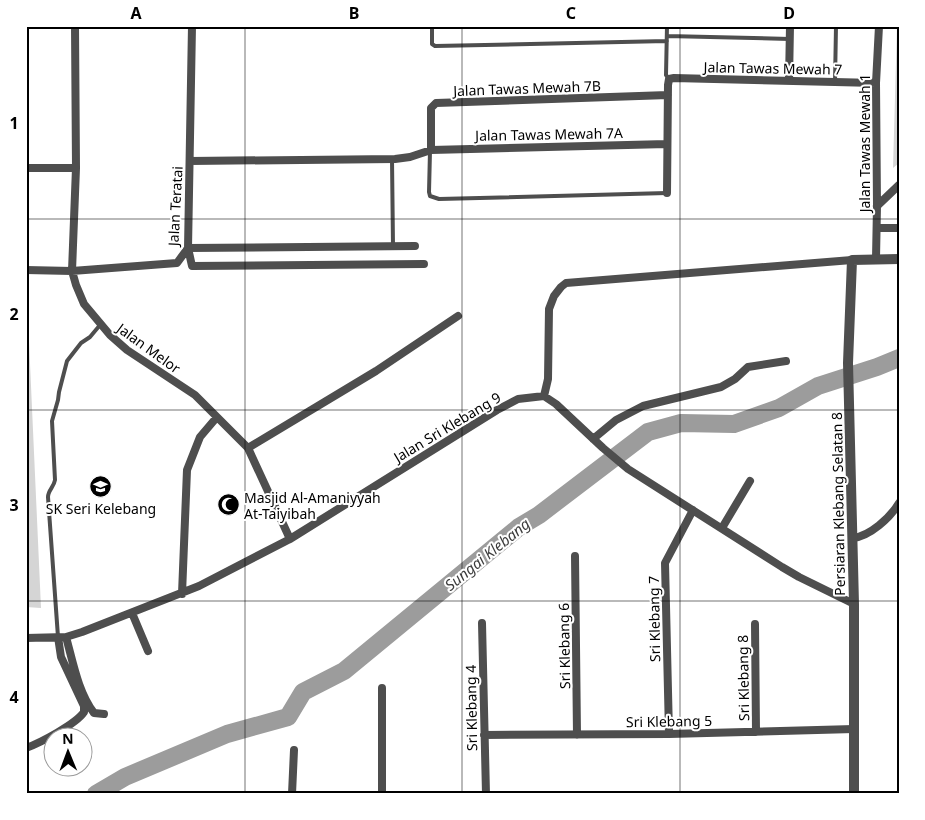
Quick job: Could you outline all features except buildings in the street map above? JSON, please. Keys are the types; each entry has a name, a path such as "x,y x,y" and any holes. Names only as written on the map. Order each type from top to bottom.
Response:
{"street":[{"name":"Jalan Melor","path":"75,26 76,168 72,271 76,285 84,304 100,325 127,350 195,395 248,448 290,539"},
{"name":"Jalan Teratai","path":"26,270 72,271 177,263 188,248 192,26"},
{"path":"789,81 790,26"},
{"name":"Jalan Tawas Mewah 1","path":"876,260 876,83 879,26"},
{"path":"667,193 669,79"},
{"name":"Jalan Tawas Mewah 7","path":"669,79 876,83"},
{"name":"Jalan Tawas Mewah 7B","path":"430,150 431,108 436,103 668,96"},
{"name":"Jalan Tawas Mewah 7A","path":"190,161 392,159 410,157 430,150 667,144"},
{"path":"26,168 76,168"},
{"path":"877,206 899,185"},
{"path":"877,228 899,228"},
{"path":"415,246 188,248 192,266 424,264"},
{"path":"854,604 799,577 628,469 556,404 544,396 548,372 549,309 554,296 561,286 566,283 852,260 899,259"},
{"name":"Persiaran Klebang Selatan 8","path":"852,260 848,363 854,604 854,794"},
{"path":"248,448 376,371 458,316"},
{"path":"593,439 616,420 643,406 721,387 735,379 748,367 786,360"},
{"name":"Jalan Sri Klebang 9","path":"26,638 62,637 96,627 182,594 290,539 497,410 518,399 544,396"},
{"path":"182,594 187,470 200,437 218,417"},
{"path":"722,528 750,481"},
{"path":"852,538 860,537 873,530 894,511 899,503"},
{"name":"Sri Klebang 7","path":"669,734 665,564 693,510"},
{"name":"Sri Klebang 6","path":"575,556 577,735"},
{"path":"132,613 148,651"},
{"name":"Sri Klebang 4","path":"482,622 486,794"},
{"name":"Sri Klebang 8","path":"755,624 756,732"},
{"path":"62,637 89,707 94,713 104,714"},
{"path":"26,748 73,722 84,712 84,706 61,657 62,637"},
{"path":"382,688 382,794"},
{"name":"Sri Klebang 5","path":"484,735 669,734 854,729"},
{"path":"292,794 294,750"}],"lane":[{"path":"432,26 432,43 435,46 667,38 790,39"},
{"path":"667,26 666,75 669,79"},
{"path":"835,82 836,26"},
{"path":"430,150 429,192 430,196 439,199 667,193"},
{"path":"392,159 393,246"},
{"path":"62,637 48,497 55,480 52,421 69,357 100,325"}],"shaded area":[{"path":"897,26 899,26 899,163 893,168"},
{"path":"26,319 28,319 41,608 26,607"}],"waterway":[{"name":"Sungai Klebang","path":"96,794 125,777 227,734 288,717 303,692 344,671 519,527 539,515 648,432 681,423 734,424 779,408 818,386 899,358"}],"place":[{"name":"SK Seri Kelebang","path":"101,486"},
{"name":"Masjid Al-Amaniyyah At-Taiyibah","path":"228,505"}]}
